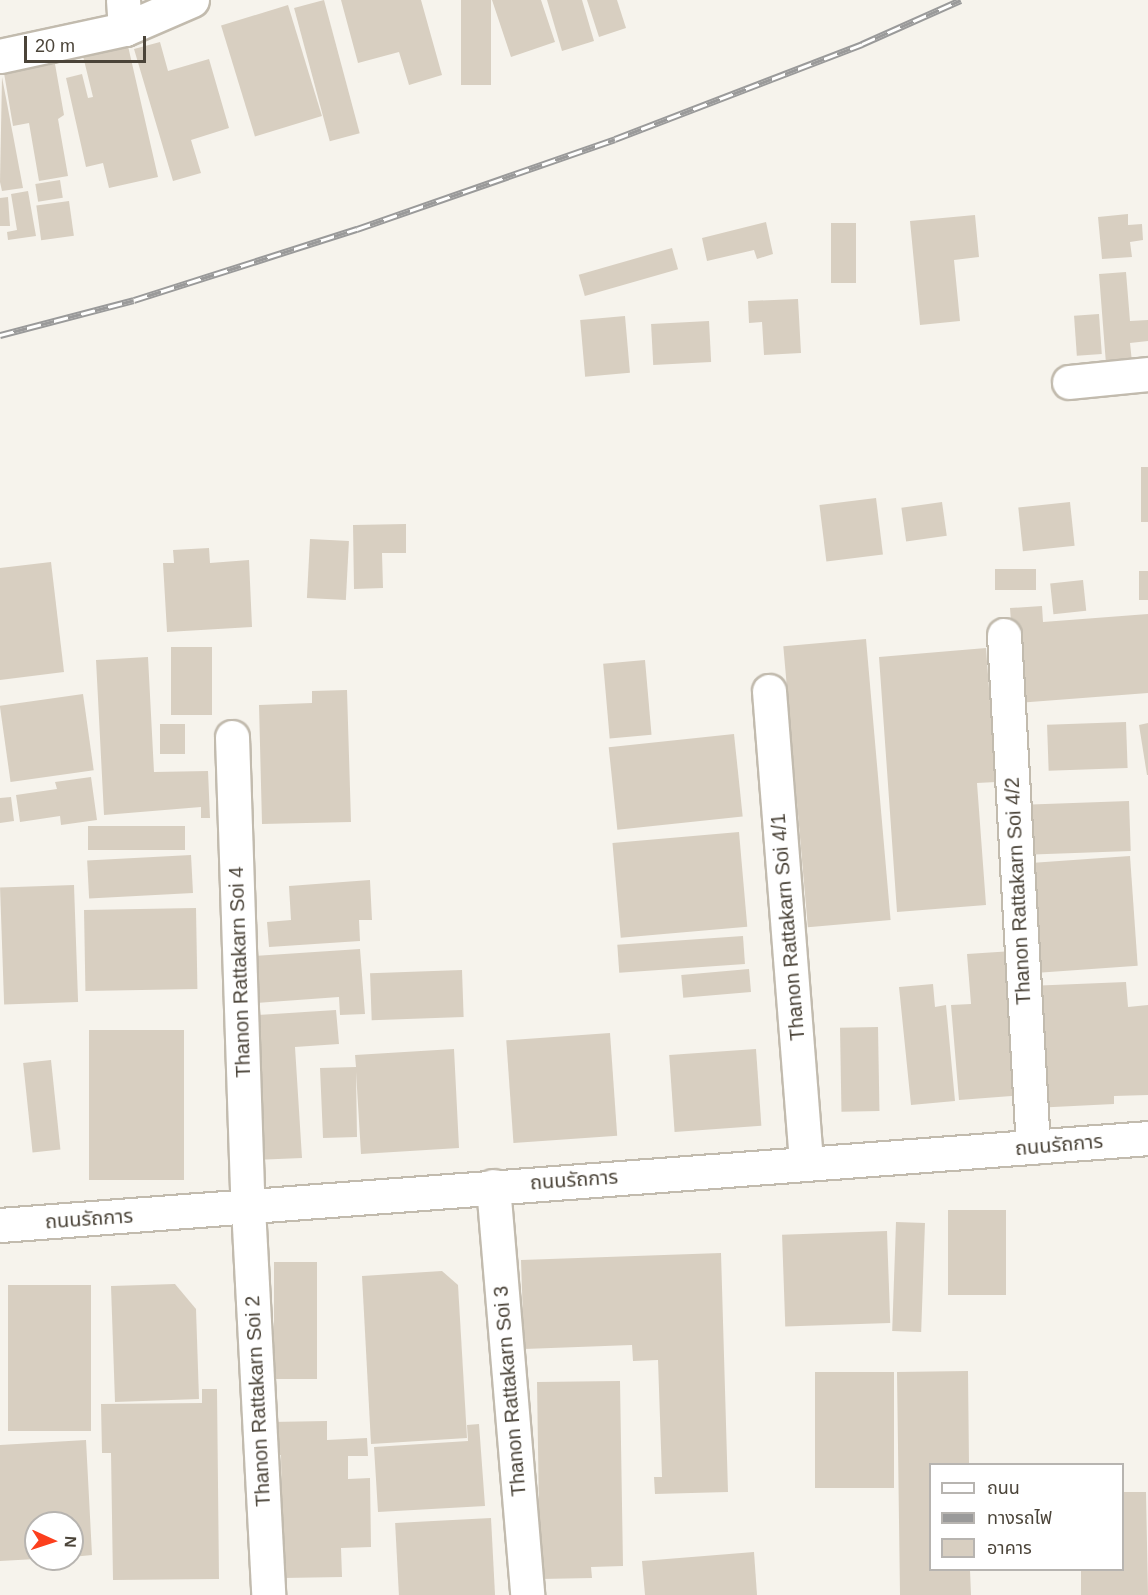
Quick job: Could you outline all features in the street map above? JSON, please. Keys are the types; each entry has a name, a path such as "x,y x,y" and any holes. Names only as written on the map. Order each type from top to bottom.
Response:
{"street":[{"path":"0,56 124,15 192,0"},
{"path":"1069,382 1148,374"},
{"name":"Thanon Rattakarn Soi 4/2","path":"1004,635 1033,1147"},
{"name":"Thanon Rattakarn Soi 4/1","path":"769,691 806,1163"},
{"name":"Thanon Rattakarn Soi 4","path":"232,737 248,1207"},
{"name":"ถนนรัถการ","path":"0,1226 493,1186 1148,1138"},
{"name":"Thanon Rattakarn Soi 3","path":"493,1186 526,1595"},
{"name":"Thanon Rattakarn Soi 2","path":"248,1207 268,1595"}],"building":[{"path":"324,0 360,133 330,141 294,8"},
{"path":"341,0 421,0 442,75 409,85 399,52 358,63"},
{"path":"461,0 491,0 491,85 461,85"},
{"path":"492,0 541,0 555,42 511,57"},
{"path":"547,0 582,0 594,41 562,51"},
{"path":"587,0 617,0 626,28 599,37"},
{"path":"288,5 322,116 255,136 221,25"},
{"path":"160,42 168,71 209,59 229,128 191,140 201,173 173,181 134,49"},
{"path":"128,46 158,177 109,188 103,163 86,167 66,78 82,74 88,98 93,97 83,56"},
{"path":"55,64 64,115 58,119 68,176 39,181 29,123 13,126 4,73"},
{"path":"2,77 23,188 2,191 0,182"},
{"path":"60,180 63,198 38,202 35,184"},
{"path":"28,191 36,236 8,240 7,232 17,230 11,194"},
{"path":"8,197 10,226 0,226 0,198"},
{"path":"69,201 74,236 41,240 36,206"},
{"path":"1128,214 1128,225 1142,224 1143,240 1130,242 1132,257 1102,259 1098,217"},
{"path":"975,215 979,257 954,260 960,321 920,325 910,221"},
{"path":"766,222 773,254 757,259 754,250 707,261 702,238"},
{"path":"831,223 856,223 856,283 831,283"},
{"path":"672,248 678,269 585,296 579,275"},
{"path":"1126,272 1130,321 1148,320 1148,341 1130,343 1132,362 1106,364 1099,274"},
{"path":"798,299 801,353 764,355 762,322 749,323 748,301"},
{"path":"1099,314 1102,354 1077,356 1074,316"},
{"path":"625,316 630,373 585,377 580,320"},
{"path":"709,321 711,362 653,365 651,324"},
{"path":"1141,467 1148,467 1148,522 1141,522"},
{"path":"876,498 883,555 826,562 819,505"},
{"path":"942,502 947,536 906,541 901,508"},
{"path":"1070,502 1075,546 1023,551 1018,507"},
{"path":"406,524 406,553 382,553 383,588 354,589 353,525"},
{"path":"310,539 349,541 346,600 307,598"},
{"path":"209,548 210,563 249,560 252,627 167,632 163,563 174,563 173,550"},
{"path":"51,562 64,672 0,680 0,568"},
{"path":"995,569 1036,569 1036,590 995,590"},
{"path":"1139,571 1148,571 1148,600 1139,600"},
{"path":"1083,580 1086,611 1053,614 1050,583"},
{"path":"1042,606 1043,622 1148,614 1148,693 1017,703 1010,608"},
{"path":"866,639 891,920 808,927 783,646"},
{"path":"171,647 212,647 212,715 171,715"},
{"path":"986,648 996,782 977,783 986,905 897,912 879,657"},
{"path":"148,657 154,772 208,771 210,818 201,818 201,807 104,815 96,660"},
{"path":"645,660 652,735 610,738 603,664"},
{"path":"347,690 351,822 262,824 259,705 312,703 312,691"},
{"path":"83,694 94,770 11,782 0,706"},
{"path":"1126,722 1128,768 1049,771 1047,725"},
{"path":"1148,723 1148,775 1147,775 1139,725"},
{"path":"160,724 185,724 185,754 160,754"},
{"path":"734,734 743,817 617,830 609,747"},
{"path":"91,777 97,820 61,825 60,816 20,822 16,795 57,789 55,782"},
{"path":"11,797 14,821 0,823 0,798"},
{"path":"1129,801 1131,851 1033,854 1031,804"},
{"path":"88,826 185,826 185,850 88,850"},
{"path":"739,832 747,927 621,938 612,843"},
{"path":"191,855 193,893 89,898 87,860"},
{"path":"1130,856 1138,966 1035,973 1027,863"},
{"path":"370,880 372,920 359,920 360,941 269,947 267,922 291,920 289,886"},
{"path":"74,885 78,1002 4,1005 0,888"},
{"path":"196,908 197,989 85,991 84,910"},
{"path":"743,936 745,964 619,973 617,945"},
{"path":"360,949 365,1014 340,1015 339,997 256,1003 253,956"},
{"path":"1013,951 1025,1095 959,1100 951,1005 971,1004 967,954"},
{"path":"749,969 751,992 683,998 681,975"},
{"path":"462,970 464,1017 372,1020 370,973"},
{"path":"1126,982 1128,1007 1148,1005 1148,1095 1114,1096 1114,1104 1033,1108 1028,986"},
{"path":"933,984 935,1007 946,1005 955,1101 911,1105 899,987"},
{"path":"336,1010 339,1044 295,1047 302,1158 254,1160 244,1016"},
{"path":"878,1027 879,1111 841,1112 840,1028"},
{"path":"89,1030 184,1030 184,1180 89,1180"},
{"path":"610,1033 617,1136 513,1143 506,1040"},
{"path":"454,1049 459,1148 361,1154 356,1072 357,1137 323,1138 320,1068 356,1067 355,1055"},
{"path":"756,1049 761,1126 675,1132 669,1055"},
{"path":"51,1060 60,1150 33,1152 23,1063"},
{"path":"948,1210 1006,1210 1006,1295 948,1295"},
{"path":"896,1222 925,1223 921,1332 892,1331"},
{"path":"887,1231 890,1323 785,1327 782,1235"},
{"path":"721,1253 728,1492 655,1494 654,1477 662,1477 658,1360 633,1361 632,1345 524,1349 521,1260"},
{"path":"274,1262 317,1262 317,1379 274,1379"},
{"path":"442,1271 458,1285 467,1438 371,1444 362,1276"},
{"path":"175,1284 196,1309 199,1399 115,1402 111,1286"},
{"path":"8,1285 91,1285 91,1431 8,1431"},
{"path":"968,1371 969,1463 929,1463 929,1571 970,1571 971,1595 900,1595 897,1372"},
{"path":"815,1372 894,1372 894,1488 815,1488"},
{"path":"620,1381 623,1566 591,1567 592,1578 540,1579 537,1382"},
{"path":"202,1389 217,1389 219,1579 113,1580 111,1453 102,1453 101,1404 202,1403"},
{"path":"327,1421 327,1440 367,1438 368,1456 348,1456 348,1479 370,1478 371,1547 341,1548 342,1577 283,1578 281,1455 272,1455 271,1422"},
{"path":"479,1424 485,1506 378,1512 374,1447 468,1441 467,1425"},
{"path":"86,1440 92,1555 84,1556 84,1511 24,1511 24,1560 0,1561 0,1445"},
{"path":"1124,1492 1146,1492 1148,1595 1081,1595 1081,1571 1124,1571"},
{"path":"491,1518 495,1595 399,1595 395,1523"},
{"path":"754,1552 757,1595 645,1595 642,1561"}],"railway":[{"path":"0,335 134,300 357,229 615,139 862,44 961,0"}]}
